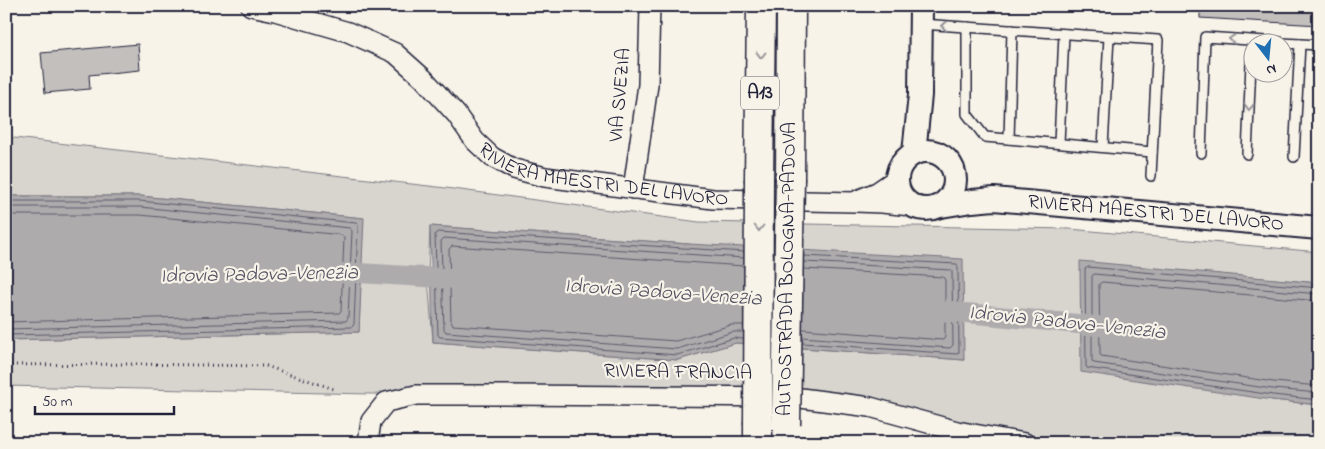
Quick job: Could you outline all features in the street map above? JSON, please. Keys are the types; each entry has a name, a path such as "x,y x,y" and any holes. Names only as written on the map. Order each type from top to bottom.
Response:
{"highway":[{"name":"AUTOSTRADA BOLOGNA-PADOVA","path":"758,433 761,6"},
{"name":"AUTOSTRADA BOLOGNA-PADOVA","path":"786,434 791,6"}],"street":[{"name":"RIVIERA MAESTRI DEL LAVORO","path":"252,6 348,32 395,53 423,78 456,114 475,141 492,157 514,169 545,177 713,199 882,203 911,206 921,210 994,199 1319,228"},
{"name":"VIA SVEZIA","path":"633,188 648,85 650,6"},
{"path":"921,15 920,94 914,153 926,150 939,153"},
{"name":"RIVIERA MAESTRI DEL LAVORO","path":"920,94 927,125 939,153 947,158 953,166 956,176 994,199"},
{"name":"RIVIERA MAESTRI DEL LAVORO","path":"855,202 878,192 896,179 899,168 905,159 914,153"},
{"path":"941,206 953,193 956,176"},
{"path":"896,179 900,194 911,206"},
{"name":"RIVIERA FRANCIA","path":"368,443 371,421 386,402 416,395 706,395 793,397 870,407 957,431 1025,443"}],"lane":[{"path":"921,15 967,27 1158,40 1151,176"},
{"path":"967,27 967,114 985,137 1152,152"},
{"path":"1009,139 1012,30"},
{"path":"1059,143 1064,34"},
{"path":"1103,147 1109,37"},
{"path":"1201,153 1205,37 1242,39"},
{"path":"1292,44 1319,45"},
{"path":"1294,157 1300,44"},
{"path":"1246,154 1250,82"}],"path":[{"path":"6,365 266,366 334,389"}],"shaded area":[{"path":"6,137 446,188 699,222 1070,229 1319,252 1319,283 1080,262 1272,400 1319,405 1319,443 1020,443 870,407 706,395 371,394 6,386 6,340 359,332 363,218 140,196 6,196","holes":["430,226 689,244 964,360 735,343 678,360 433,342 428,277"]}],"water":[{"path":"6,196 140,196 364,218 359,332 6,340"},
{"path":"430,226 689,244 963,259 964,360 736,343 678,360 433,342"},
{"path":"1080,261 1319,283 1319,405 1272,400 1081,372"}],"building":[{"path":"1200,6 1319,6 1319,25 1200,18"},
{"path":"138,44 140,70 89,75 90,89 45,93 41,53"}],"waterway":[{"name":"Idrovia Padova-Venezia","path":"334,273 457,279"},
{"name":"Idrovia Padova-Venezia","path":"938,311 1108,327"}]}
